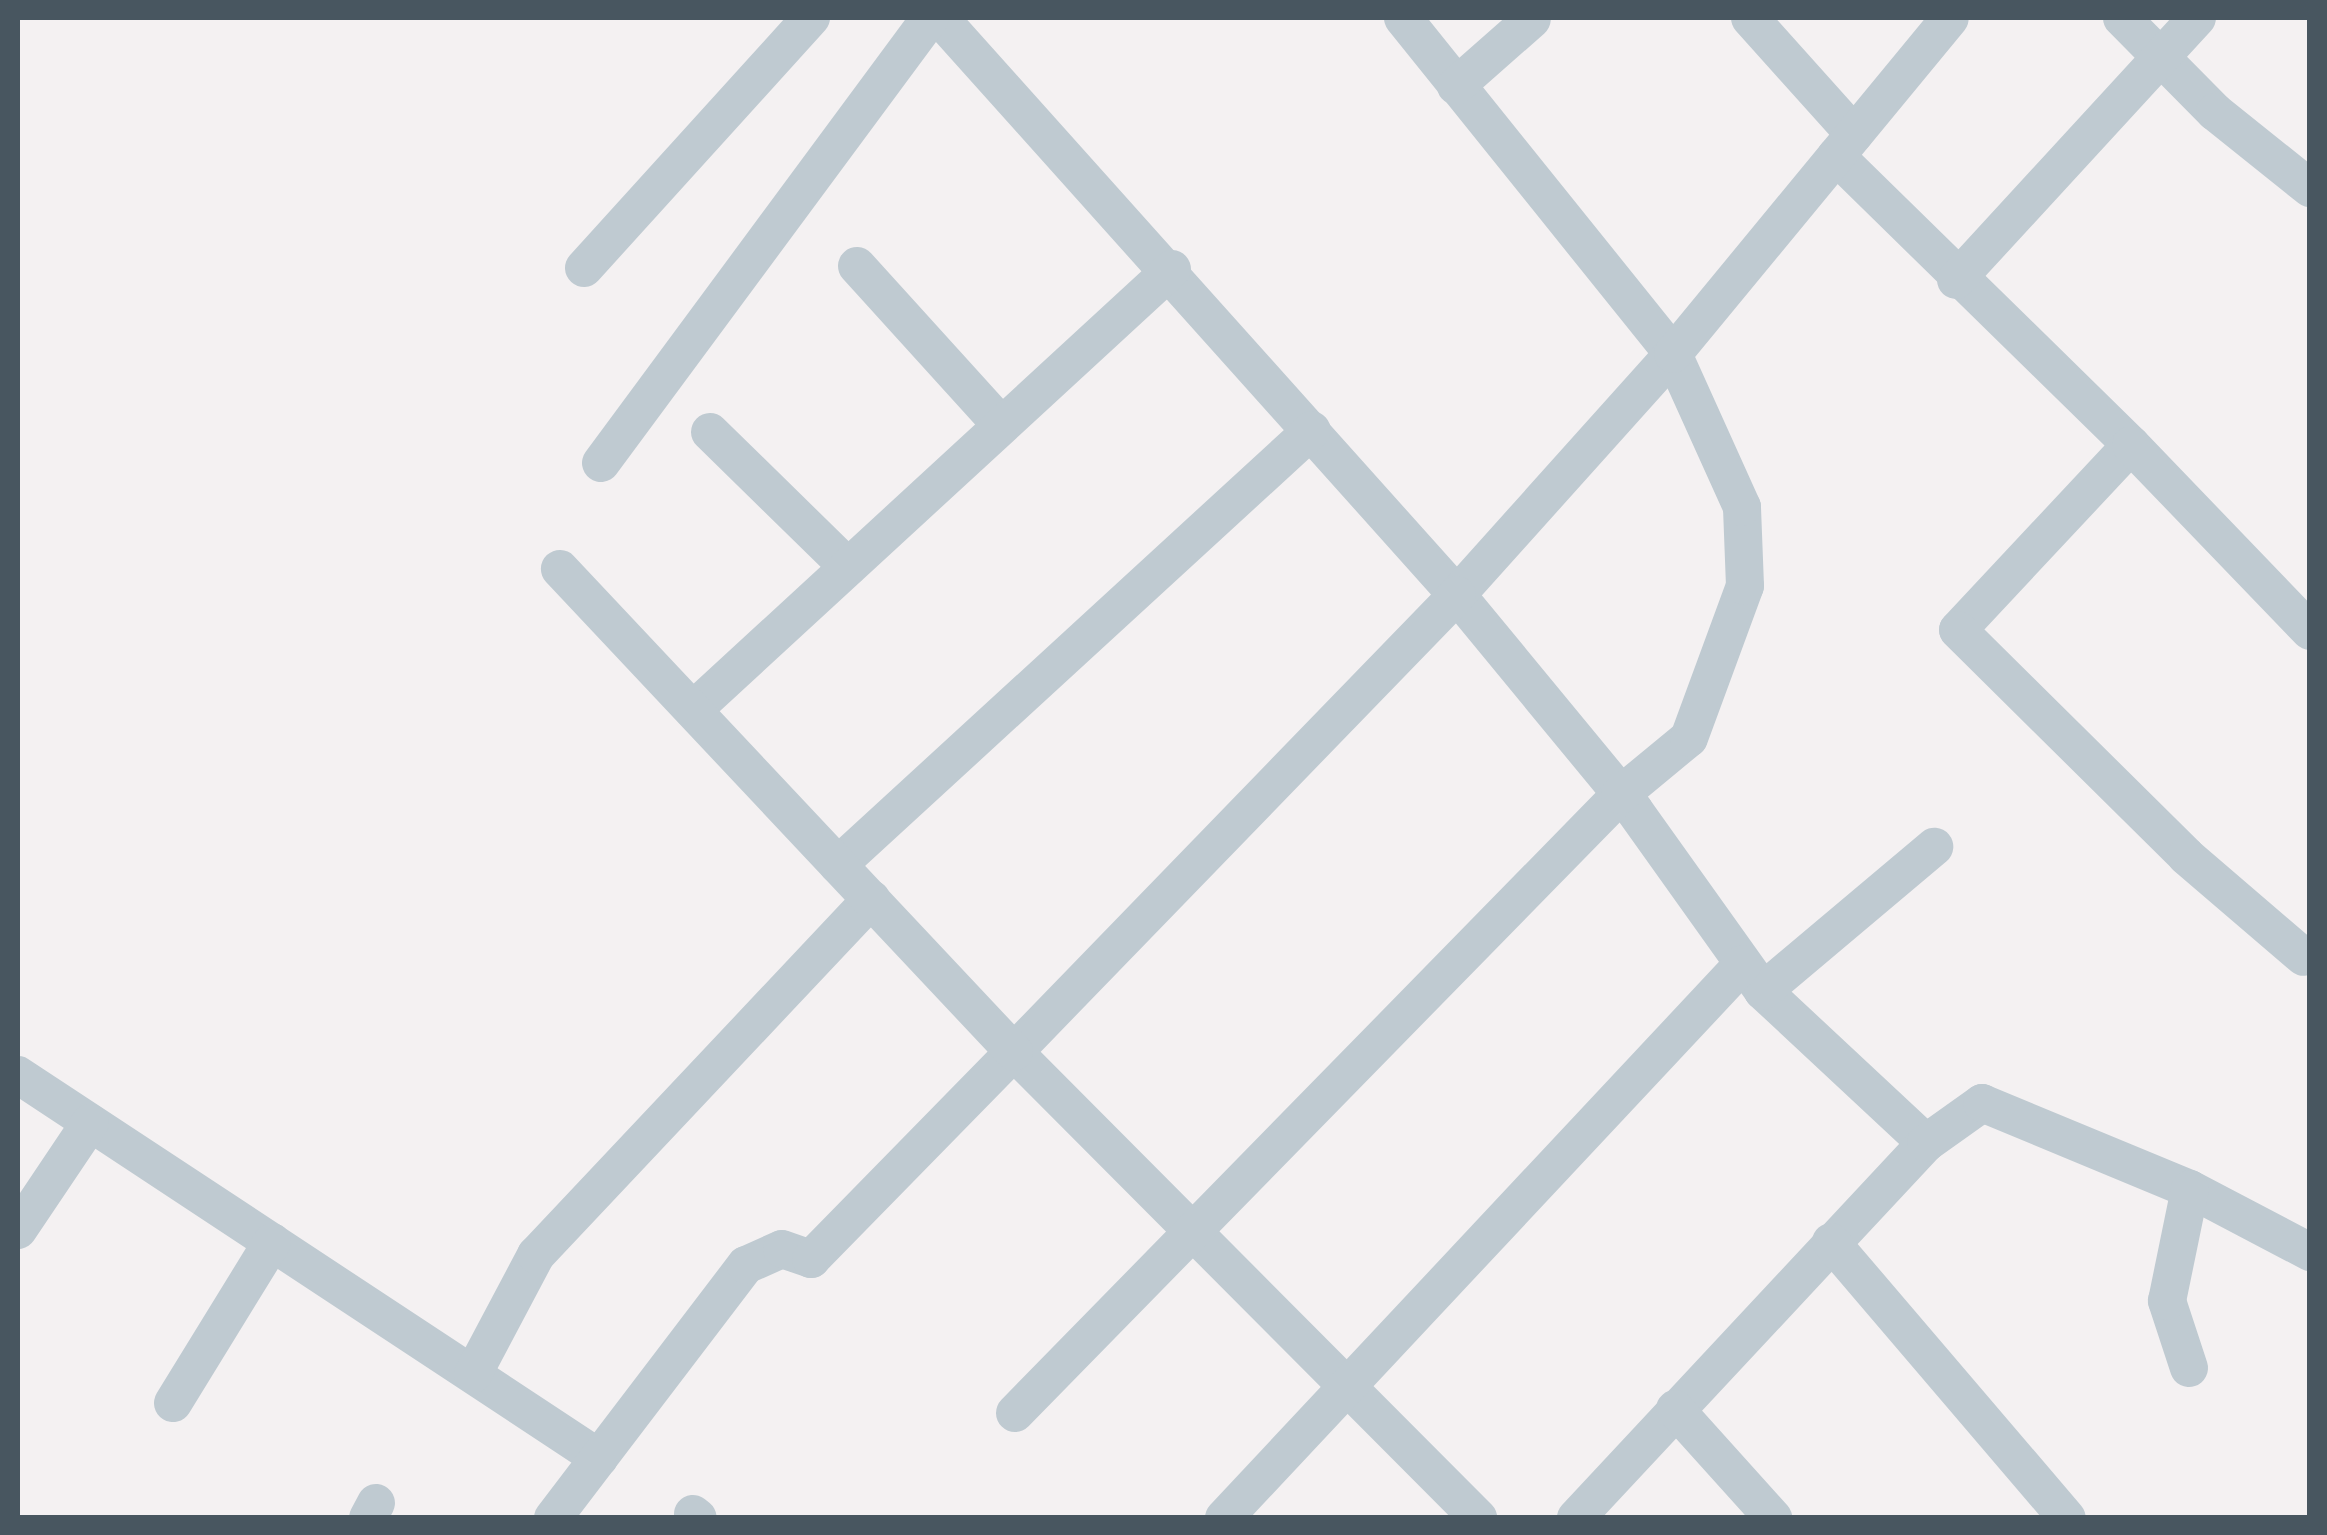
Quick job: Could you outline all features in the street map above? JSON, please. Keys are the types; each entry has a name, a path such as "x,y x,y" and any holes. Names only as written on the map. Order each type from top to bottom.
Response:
{"street":[{"path":"584,268 811,18"},
{"path":"1015,1413 1620,795 1689,738 1745,586 1742,508 1673,354 1403,18"},
{"path":"1456,86 1532,18"},
{"path":"1750,18 1845,145 1956,280 2131,444 2310,631"},
{"path":"553,1518 746,1265 782,1249 811,1259 1457,594 1673,354 1950,18"},
{"path":"2122,18 2160,58 2310,188"},
{"path":"1956,280 2197,18"},
{"path":"602,463 951,22 1457,594 1620,795 1753,977 1926,1143"},
{"path":"857,266 1001,426"},
{"path":"692,710 1172,269"},
{"path":"838,865 1312,430"},
{"path":"710,432 848,567"},
{"path":"2131,444 1958,630 2186,856 2304,957"},
{"path":"560,569 1014,1052 1350,1384 1478,1518"},
{"path":"1224,1518 1350,1384 1753,977 1934,848"},
{"path":"473,1374 536,1255 871,899"},
{"path":"18,1074 599,1458"},
{"path":"1576,1518 1926,1143 1982,1103 2190,1189 2310,1252"},
{"path":"18,1230 90,1122"},
{"path":"2189,1368 2167,1302 2190,1189"},
{"path":"173,1402 272,1242"},
{"path":"1831,1242 2066,1518"},
{"path":"1675,1409 1773,1518"}]}
